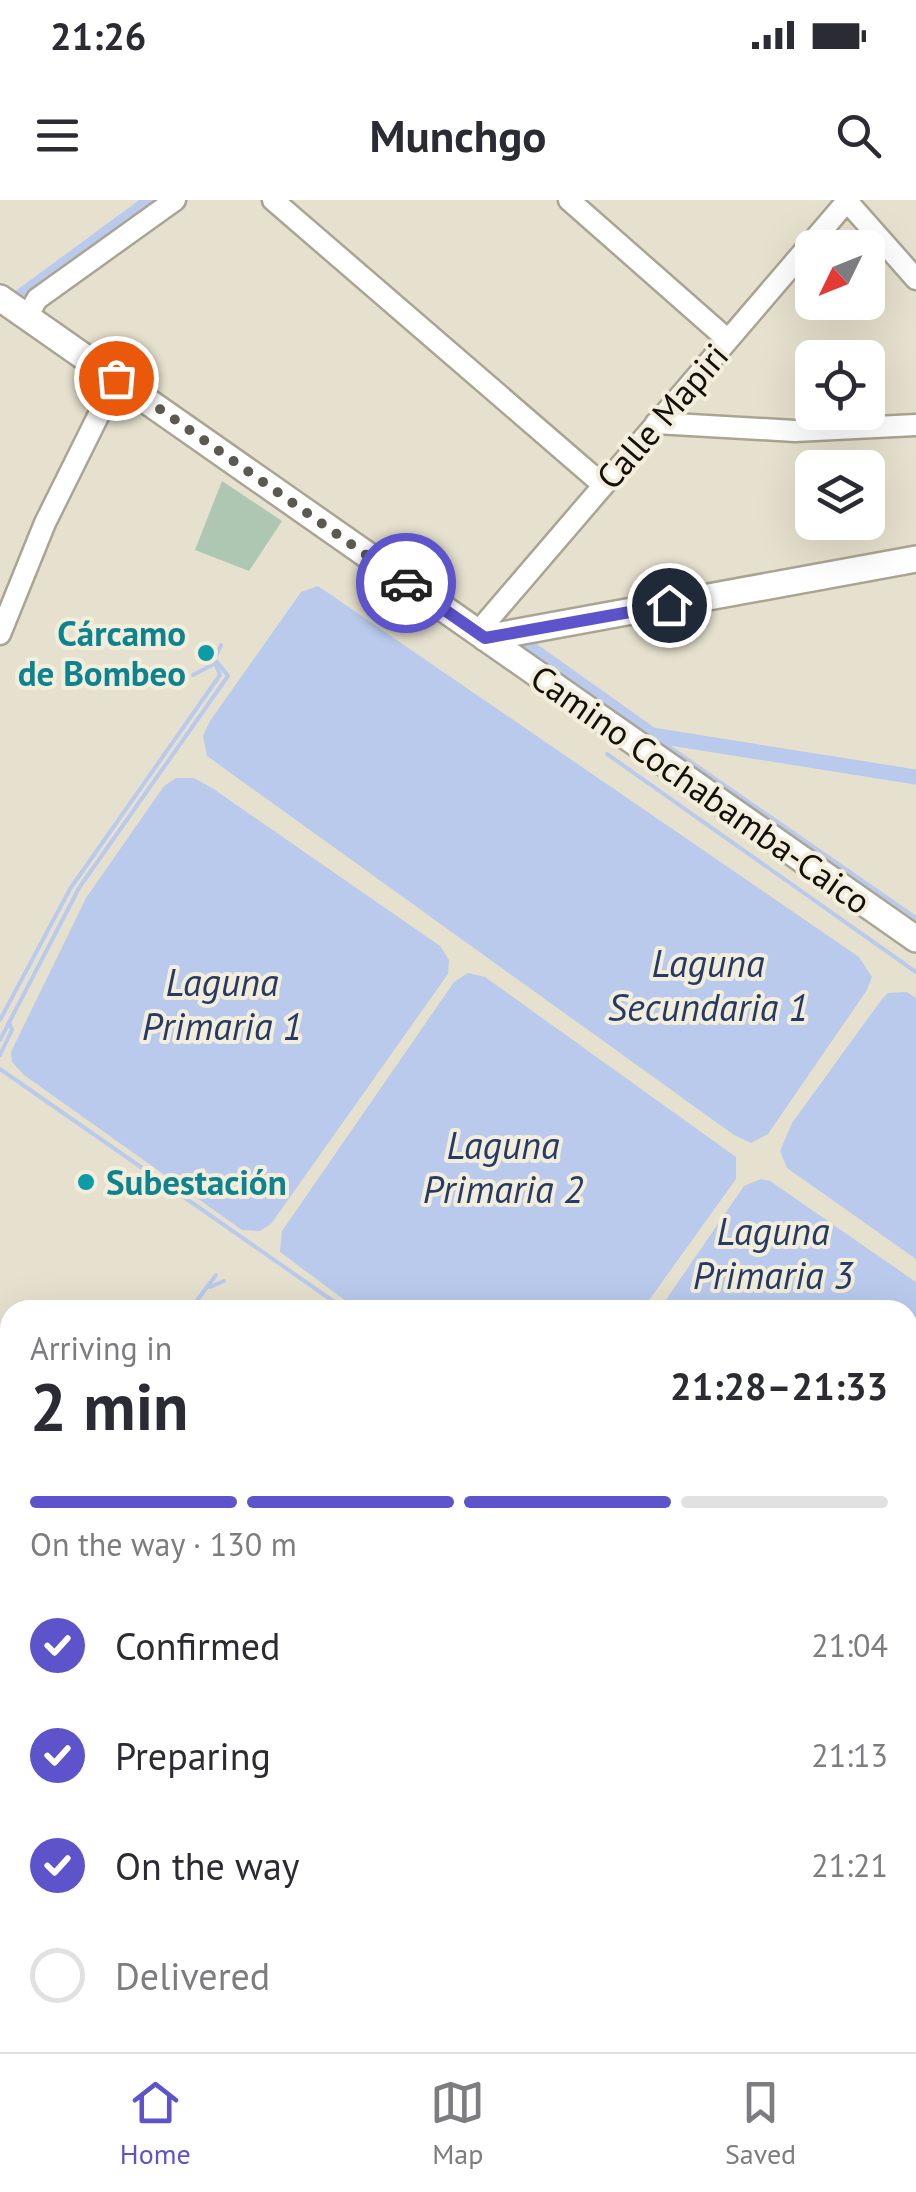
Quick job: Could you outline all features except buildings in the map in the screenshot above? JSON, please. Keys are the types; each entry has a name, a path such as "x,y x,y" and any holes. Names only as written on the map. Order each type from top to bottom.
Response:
{"main road":[{"name":"Camino Cochabamba-Caico","path":"0,298 916,939"},
{"path":"481,636 916,559"}],"street":[{"path":"27,317 38,299 175,200"},
{"path":"273,200 602,484"},
{"path":"569,200 728,340"},
{"path":"847,200 916,279"},
{"name":"Calle Mapiri","path":"481,636 602,484 847,200"},
{"path":"0,634 45,524 116,378"},
{"path":"656,423 795,431 916,426"}],"green space":[{"path":"222,481 282,521 249,571 195,550"}],"water":[{"name":"Laguna Secundaria 1","path":"318,586 859,957 872,977 867,990 768,1134 751,1143 734,1135 207,756 203,736 210,721 301,592"},
{"name":"Laguna Primaria 1","path":"176,778 194,778 212,788 440,946 449,960 448,974 271,1224 260,1231 242,1230 24,1075 12,1062 11,1052 86,898 164,786"},
{"name":"Laguna Primaria 2","path":"468,973 485,977 736,1157 736,1179 649,1300 345,1300 280,1252 282,1231 454,982"},
{"path":"907,992 916,998 916,1259 787,1168 780,1151 792,1123 882,999 888,993"},
{"name":"Laguna Primaria 3","path":"761,1179 770,1181 916,1282 916,1300 666,1300 744,1186"}],"waterway":[{"path":"20,297 152,200"},
{"path":"524,644 652,735 916,777"},
{"path":"193,675 212,665 221,645"},
{"path":"0,1040 79,888 228,676 217,662"},
{"path":"0,1020 70,889 220,675 215,663"},
{"path":"652,735 916,918"},
{"path":"607,754 916,972"},
{"path":"0,1055 12,1030 9,1022"},
{"path":"0,1069 332,1300"},
{"path":"197,1300 216,1275"},
{"path":"210,1287 224,1281"}],"way so far":[{"path":"116,378 406,583"}],"place":[{"name":"Cárcamo de Bombeo","path":"206,653"},
{"name":"Subestación","path":"86,1182"}],"route":[{"path":"406,583 485,638 669,605"}]}
